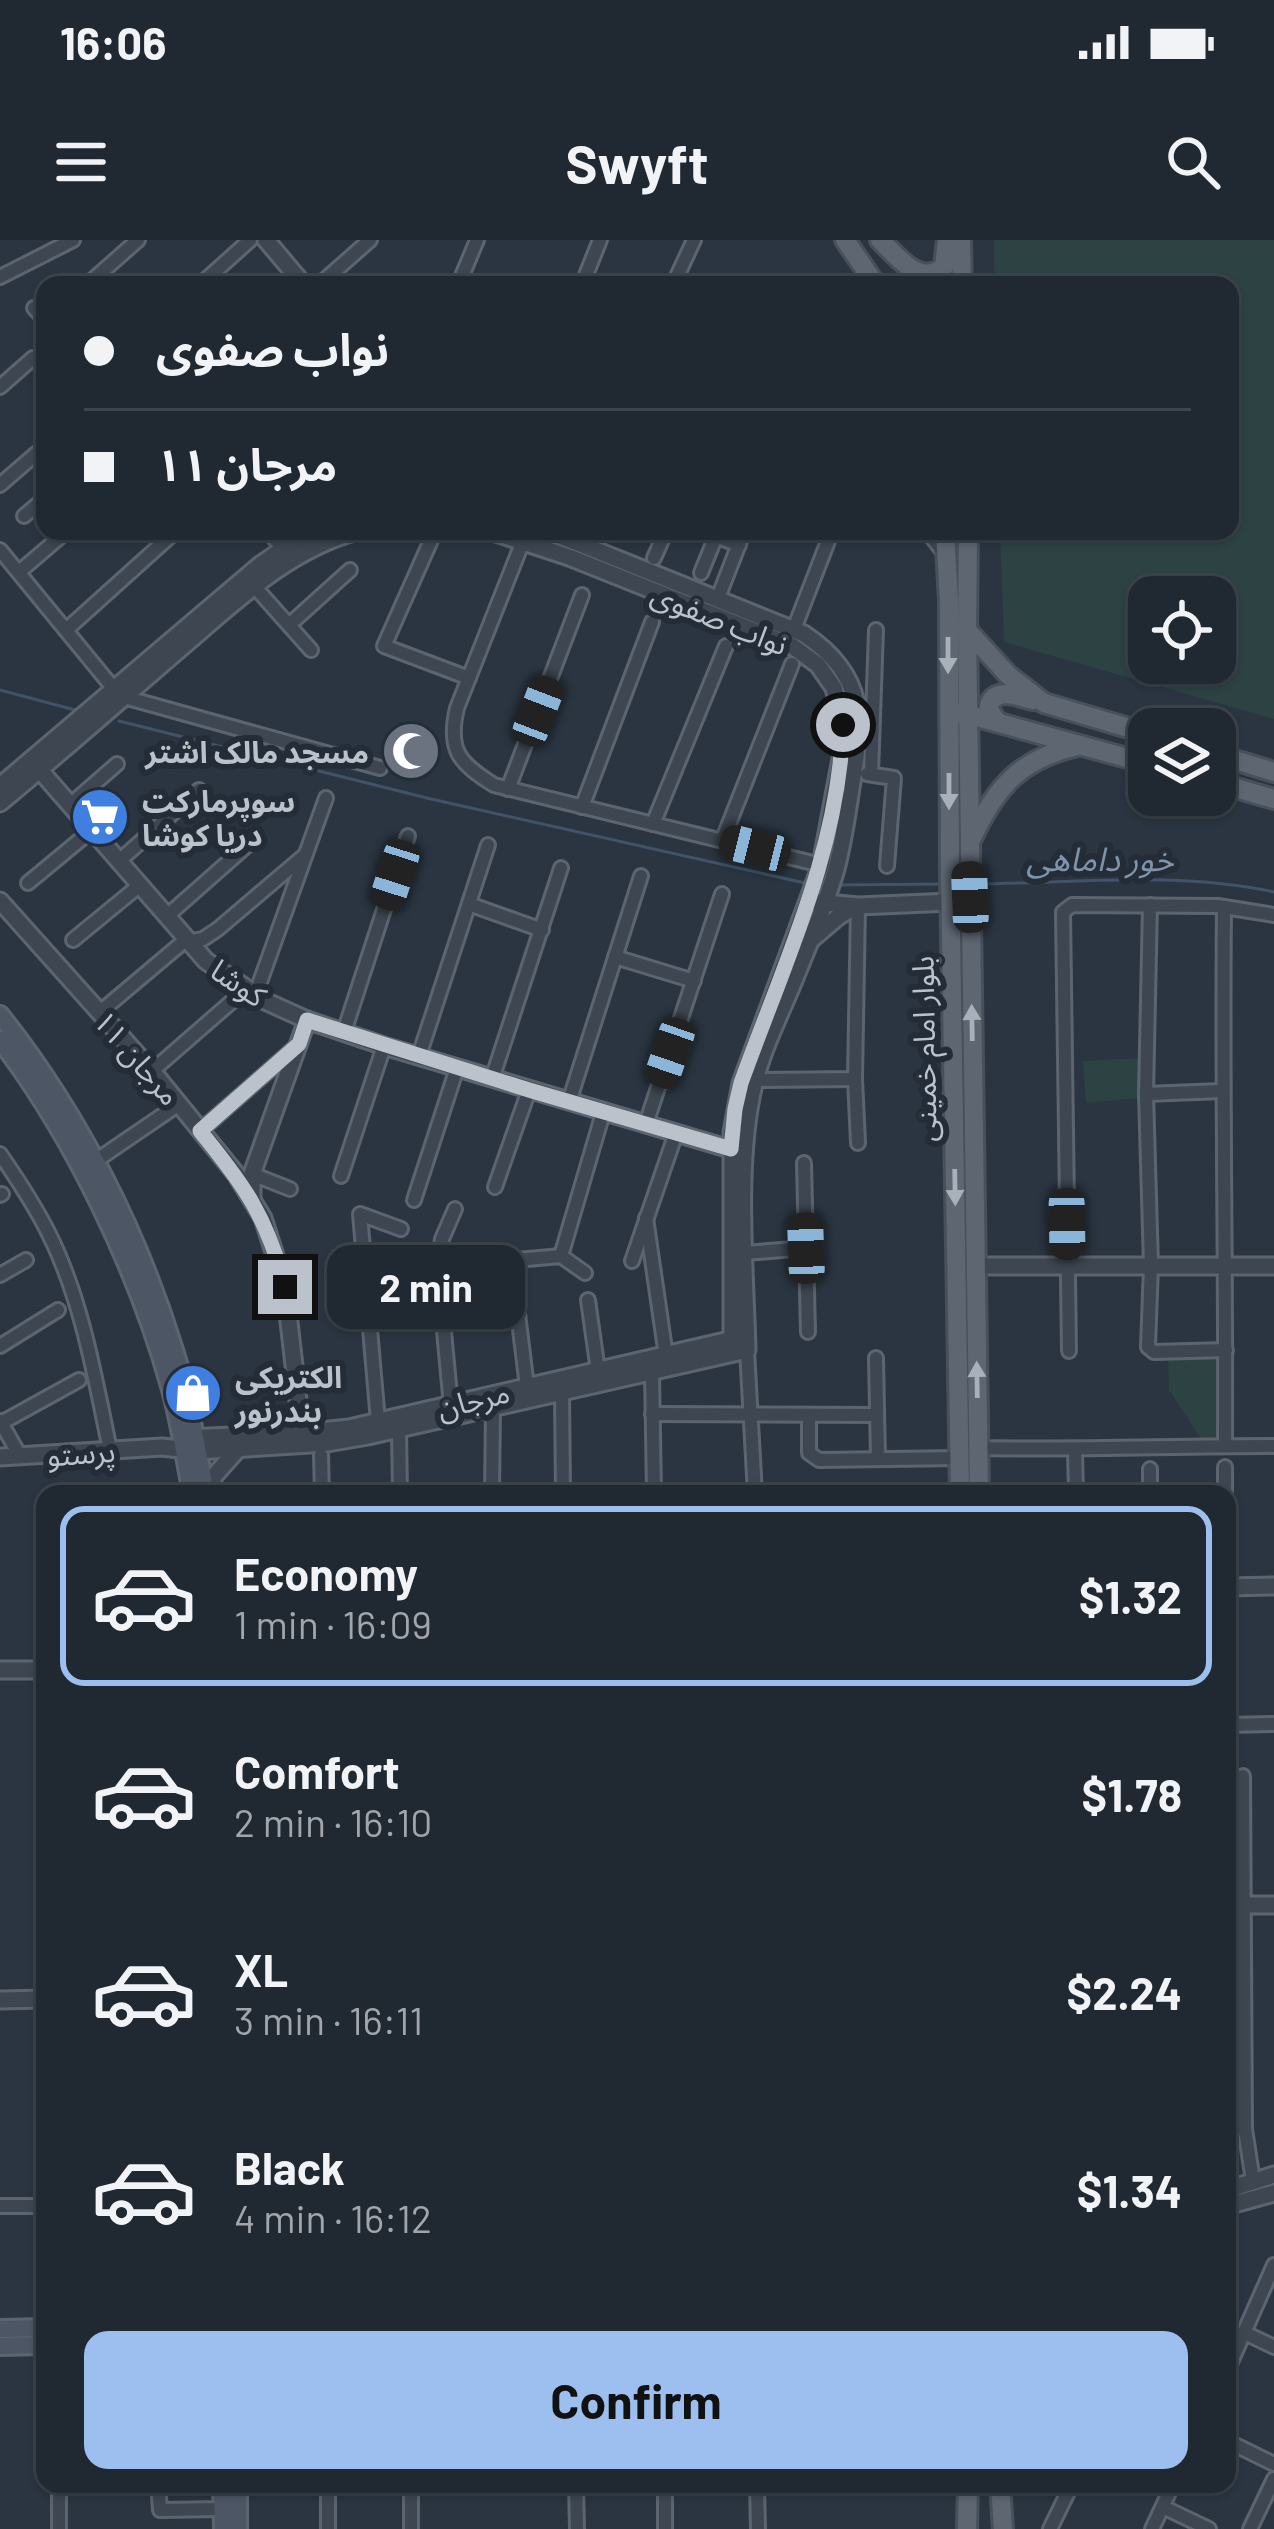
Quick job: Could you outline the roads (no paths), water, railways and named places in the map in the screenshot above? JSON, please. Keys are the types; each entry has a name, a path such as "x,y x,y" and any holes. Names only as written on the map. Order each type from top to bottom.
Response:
{"main road":[{"path":"845,240 870,276"},
{"path":"880,240 920,274 935,274 944,267 947,240"},
{"path":"961,240 962,276"},
{"name":"بلوار امام خمینی","path":"945,540 948,710 960,872 960,1485"},
{"name":"بلوار امام خمینی","path":"960,872 970,842 968,540"},
{"path":"967,630 1008,675 1044,703"},
{"path":"997,721 989,705 998,694 1128,728"},
{"path":"948,710 1128,758"},
{"path":"970,842 988,803 1005,783 1054,753 1082,745"},
{"path":"1236,760 1274,772"},
{"path":"1236,788 1274,799"},
{"name":"بلوار امام خمینی","path":"957,898 975,1266 979,1485"},
{"path":"0,1015 67,1110 141,1257 175,1352 191,1485"},
{"path":"0,1040 58,1128 106,1218 141,1300 205,1485"},
{"path":"0,2329 36,2328"},
{"path":"0,2346 36,2345"},
{"path":"222,2493 223,2529"},
{"path":"238,2493 238,2529"},
{"path":"968,2493 968,2529"},
{"path":"1001,2493 1003,2529"}],"street":[{"path":"0,277 73,240"},
{"path":"97,276 138,240"},
{"path":"210,276 250,240"},
{"path":"266,240 296,276"},
{"path":"329,276 370,240"},
{"path":"460,240 474,246 462,276"},
{"path":"586,276 600,240"},
{"path":"677,276 694,240"},
{"path":"0,387 33,358"},
{"path":"0,485 36,454"},
{"path":"24,515 36,505"},
{"path":"19,572 57,540"},
{"path":"66,630 166,540"},
{"path":"276,540 283,549"},
{"path":"0,803 35,765 244,589 283,549 302,540"},
{"path":"244,589 334,540"},
{"path":"431,540 385,646 469,678"},
{"name":"نواب صفوی","path":"520,540 575,544 715,607 799,650 818,665 834,688 843,725 827,870"},
{"path":"654,558 662,540"},
{"path":"701,573 708,540"},
{"path":"715,607 741,540"},
{"path":"794,629 829,540"},
{"path":"934,540 946,556"},
{"path":"523,541 451,733 455,751 471,770 508,789 723,839 827,870"},
{"path":"0,550 119,693 380,767"},
{"path":"289,625 350,570"},
{"path":"244,589 289,625 311,650"},
{"path":"508,789 582,596"},
{"name":"نواب صفوی","path":"715,607 794,629 830,655 854,695 862,773 735,1109 745,1253 739,1344"},
{"path":"582,807 652,622"},
{"path":"876,630 862,773 894,778 886,866"},
{"path":"652,824 726,646"},
{"path":"723,839 792,664"},
{"path":"70,805 117,764"},
{"path":"0,786 35,765"},
{"name":"کوشا","path":"35,765 206,961 250,993 307,1020 385,1046 738,1151"},
{"path":"118,861 199,790"},
{"path":"152,1071 250,993 326,798"},
{"path":"28,883 92,830"},
{"path":"344,1032 408,836"},
{"path":"167,916 253,842"},
{"path":"419,1056 488,845"},
{"path":"99,1013 182,943 218,929 305,855"},
{"path":"492,1078 561,868"},
{"path":"569,1102 641,876"},
{"path":"73,940 140,885"},
{"path":"646,1124 722,894"},
{"path":"817,900 858,906 957,898"},
{"name":"نواب صفوی","path":"739,1344 738,1151 754,1080 810,941 817,900"},
{"name":"مرجان ۱۱","path":"0,901 152,1071 236,1174 263,1218 285,1287 302,1439"},
{"path":"469,904 542,929"},
{"path":"1150,905 1148,1347 1150,1351 1226,1350"},
{"path":"1070,1351 1063,912 1066,907 1150,905 1224,907 1274,915"},
{"path":"810,941 858,906"},
{"path":"858,906 858,1143"},
{"path":"1224,907 1225,1446"},
{"path":"615,957 694,981"},
{"path":"252,1199 253,1174 307,1020"},
{"path":"200,1131 299,1044"},
{"path":"341,1176 385,1046"},
{"path":"414,1200 457,1068"},
{"path":"754,1080 855,1079"},
{"path":"495,1187 529,1090"},
{"path":"1146,1094 1222,1091"},
{"path":"94,1162 179,1104"},
{"path":"561,1256 604,1113"},
{"path":"632,1261 676,1133"},
{"path":"0,1154 50,1236 70,1286 110,1450"},
{"path":"804,1163 808,1332"},
{"path":"253,1174 290,1190"},
{"path":"451,1406 438,1267 454,1209"},
{"path":"378,1421 360,1214 401,1228"},
{"path":"646,1218 666,1356"},
{"path":"745,1253 806,1248"},
{"path":"438,1267 561,1256 585,1273"},
{"path":"975,1266 1273,1269 1274,1256"},
{"path":"0,1275 26,1260"},
{"path":"515,1289 528,1393"},
{"path":"588,1300 598,1371"},
{"path":"0,1346 58,1310"},
{"path":"739,1344 751,1414 754,1485"},
{"name":"مرجان","path":"189,1445 302,1439 327,1443 493,1408 598,1371 739,1344"},
{"name":"مرجان","path":"189,1445 238,1449 451,1406 562,1392 652,1372 739,1344"},
{"path":"876,1358 878,1459"},
{"path":"652,1372 654,1485"},
{"path":"20,1456 1,1422 80,1380"},
{"path":"562,1392 563,1485"},
{"path":"492,1485 493,1408"},
{"path":"652,1414 877,1415"},
{"path":"803,1416 809,1453 819,1460 960,1458"},
{"path":"399,1429 400,1485"},
{"name":"پرستو","path":"0,1456 189,1445"},
{"path":"979,1448 1274,1446"},
{"path":"211,1485 238,1449"},
{"path":"1075,1450 1076,1485"},
{"path":"322,1456 322,1485"},
{"path":"1225,1467 1225,1485"},
{"path":"1150,1469 1150,1485"},
{"path":"1236,1587 1274,1586"},
{"path":"0,1670 36,1670"},
{"path":"1236,1725 1274,1724"},
{"path":"1236,1889 1243,1776"},
{"path":"1236,1905 1274,1905"},
{"path":"1236,1927 1245,2129 1253,2181"},
{"path":"0,2000 36,1999"},
{"path":"1236,2129 1245,2129"},
{"path":"1236,2187 1274,2175"},
{"path":"1236,2204 1274,2193"},
{"path":"0,2206 36,2206"},
{"path":"1236,2342 1245,2332 1274,2265"},
{"path":"1245,2332 1274,2347"},
{"path":"1236,2445 1274,2464"},
{"path":"1250,2529 1274,2479"},
{"path":"59,2493 59,2529"},
{"path":"159,2493 160,2510 222,2509"},
{"path":"328,2493 328,2529"},
{"path":"411,2493 411,2529"},
{"path":"576,2493 577,2529"},
{"path":"664,2493 665,2529"},
{"path":"757,2493 758,2529"},
{"path":"1050,2529 1068,2493"},
{"path":"1152,2529 1169,2493"},
{"path":"1163,2507 1209,2529"}],"waterway":[{"path":"0,690 75,710"},
{"name":"خور داماهی","path":"119,721 431,799 805,883"},
{"name":"خور داماهی","path":"977,884 1164,880 1274,892"},
{"name":"خور داماهی","path":"839,885 943,884"}],"place":[{"name":"مسجد مالک اشتر","path":"411,751"},
{"name":"سوپرمارکت دریا کوشا","path":"100,817"},
{"name":"الکتریکی بندرنور","path":"193,1393"}]}
